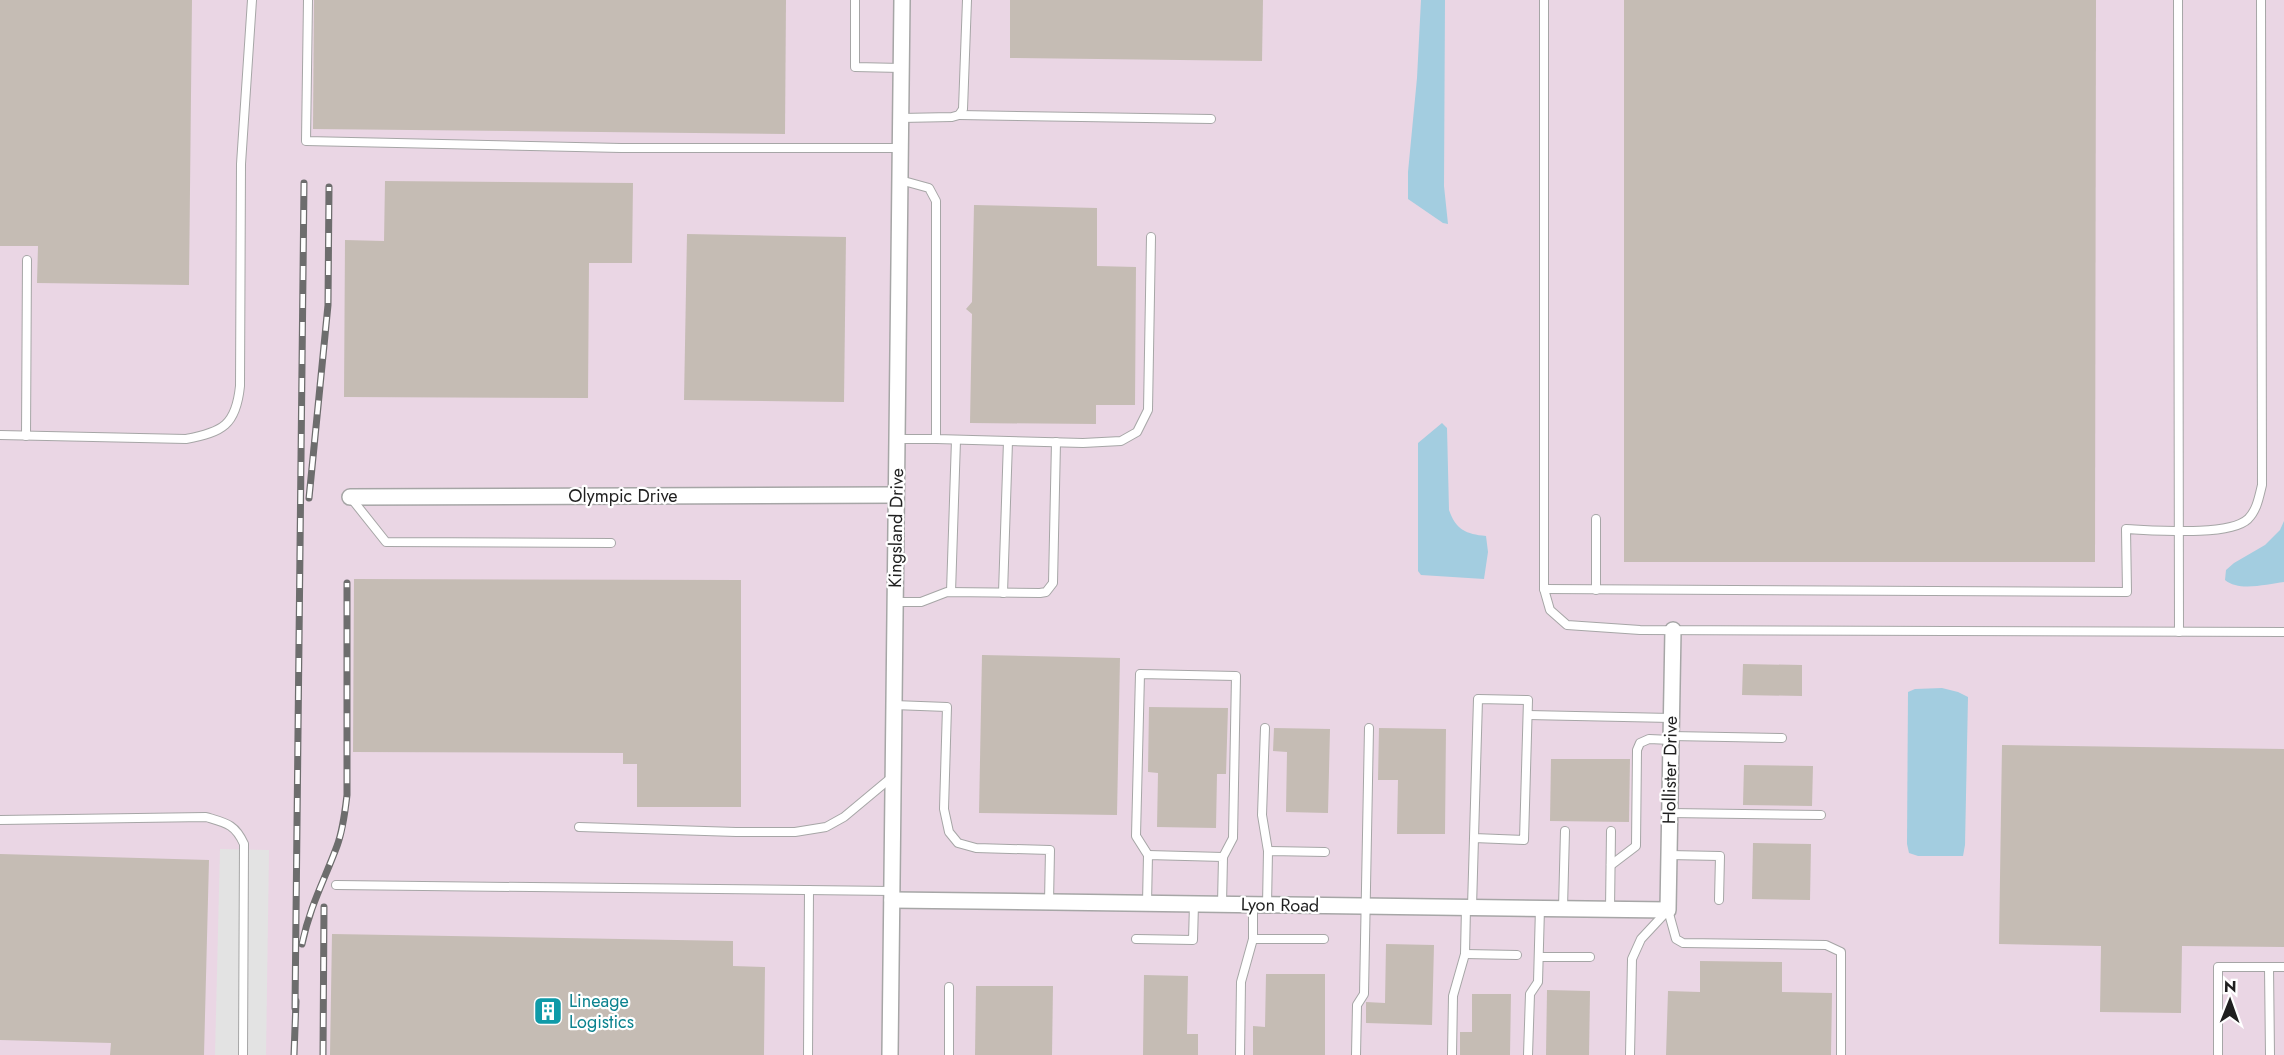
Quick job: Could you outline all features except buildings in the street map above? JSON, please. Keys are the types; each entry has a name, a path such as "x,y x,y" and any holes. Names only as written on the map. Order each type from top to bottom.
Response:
{"street":[{"name":"Kingsland Drive","path":"890,1055 902,0"},
{"name":"Olympic Drive","path":"350,497 896,495"},
{"name":"Hollister Drive","path":"1668,909 1673,630"},
{"name":"Lyon Road","path":"892,895 1049,902 1668,909"}],"lane":[{"path":"0,435 186,439 209,435 230,422 238,406 240,374 241,165 252,0"},
{"path":"308,0 306,141 621,148 900,148"},
{"path":"855,0 855,67 901,68"},
{"path":"959,115 965,100 968,0"},
{"path":"1544,0 1544,589 1550,610 1567,625 1673,630 2284,632"},
{"path":"2178,0 2179,632"},
{"path":"1544,589 2127,592 2126,529 2179,531 2231,528 2247,520 2257,507 2262,485 2261,0"},
{"path":"901,118 959,115 1211,119"},
{"path":"900,180 929,188 936,201 936,439"},
{"path":"897,439 1083,443 1121,441 1137,432 1148,410 1151,237"},
{"path":"26,436 27,260"},
{"path":"951,592 956,440"},
{"path":"1003,593 1008,441"},
{"path":"895,602 921,602 951,592 1046,592 1053,583 1056,442"},
{"path":"350,497 386,542 611,543"},
{"path":"1596,519 1596,590"},
{"path":"1147,903 1148,855 1137,836 1140,674 1236,676 1233,838 1223,857 1222,904"},
{"path":"1452,1055 1453,996 1466,954 1474,838 1479,699 1528,700 1524,840 1474,838"},
{"path":"894,705 947,707 944,809 949,832 958,843 976,848 1050,850 1049,902"},
{"path":"1528,715 1671,718"},
{"path":"1240,1055 1241,982 1253,939 1268,851 1262,815 1265,728"},
{"path":"1356,1055 1357,1005 1364,994 1369,728"},
{"path":"1611,865 1636,846 1637,750 1640,743 1671,738 1782,738"},
{"path":"579,827 795,832 826,827 844,817 893,776"},
{"path":"1670,813 1821,815"},
{"path":"0,820 206,817 227,823 238,832 244,844 243,1055"},
{"path":"1563,908 1565,831"},
{"path":"1610,909 1611,831"},
{"path":"1268,851 1325,852"},
{"path":"1148,855 1223,857"},
{"path":"1669,855 1720,856 1719,900"},
{"path":"336,885 809,890 892,895"},
{"path":"808,1055 809,890"},
{"path":"1136,939 1193,940 1194,903"},
{"path":"1528,1055 1530,994 1538,982 1540,908"},
{"path":"1630,1055 1632,959 1641,939 1668,909"},
{"path":"1668,909 1676,939 1683,943 1826,945 1841,952 1841,1055"},
{"path":"1253,939 1324,939"},
{"path":"1466,954 1517,955"},
{"path":"1539,957 1590,957"},
{"path":"2218,1055 2218,967 2284,967"},
{"path":"2269,967 2270,1055"},
{"path":"949,987 949,1055"}],"shaded area":[{"path":"0,0 2284,0 2284,1055 0,1055"},
{"path":"220,849 269,850 266,1055 215,1055"}],"water":[{"path":"1421,0 1445,0 1444,186 1448,224 1443,223 1408,199"},
{"path":"1442,423 1447,428 1449,510 1455,522 1463,530 1486,536 1488,552 1484,579 1421,575 1418,571 1418,443"},
{"path":"2284,521 2284,582 2238,586 2225,580 2226,570 2265,545 2280,530"},
{"path":"1942,688 1968,697 1965,845 1963,856 1918,856 1909,853 1907,844 1908,692 1915,689"}],"railway":[{"path":"295,1008 304,183"},
{"path":"309,498 328,305 329,187"},
{"path":"302,944 313,906 339,840 347,795 347,583"},
{"path":"323,1055 324,907"},
{"path":"294,1055 296,1001"}],"place":[{"name":"Lineage Logistics","path":"548,1011"}]}
